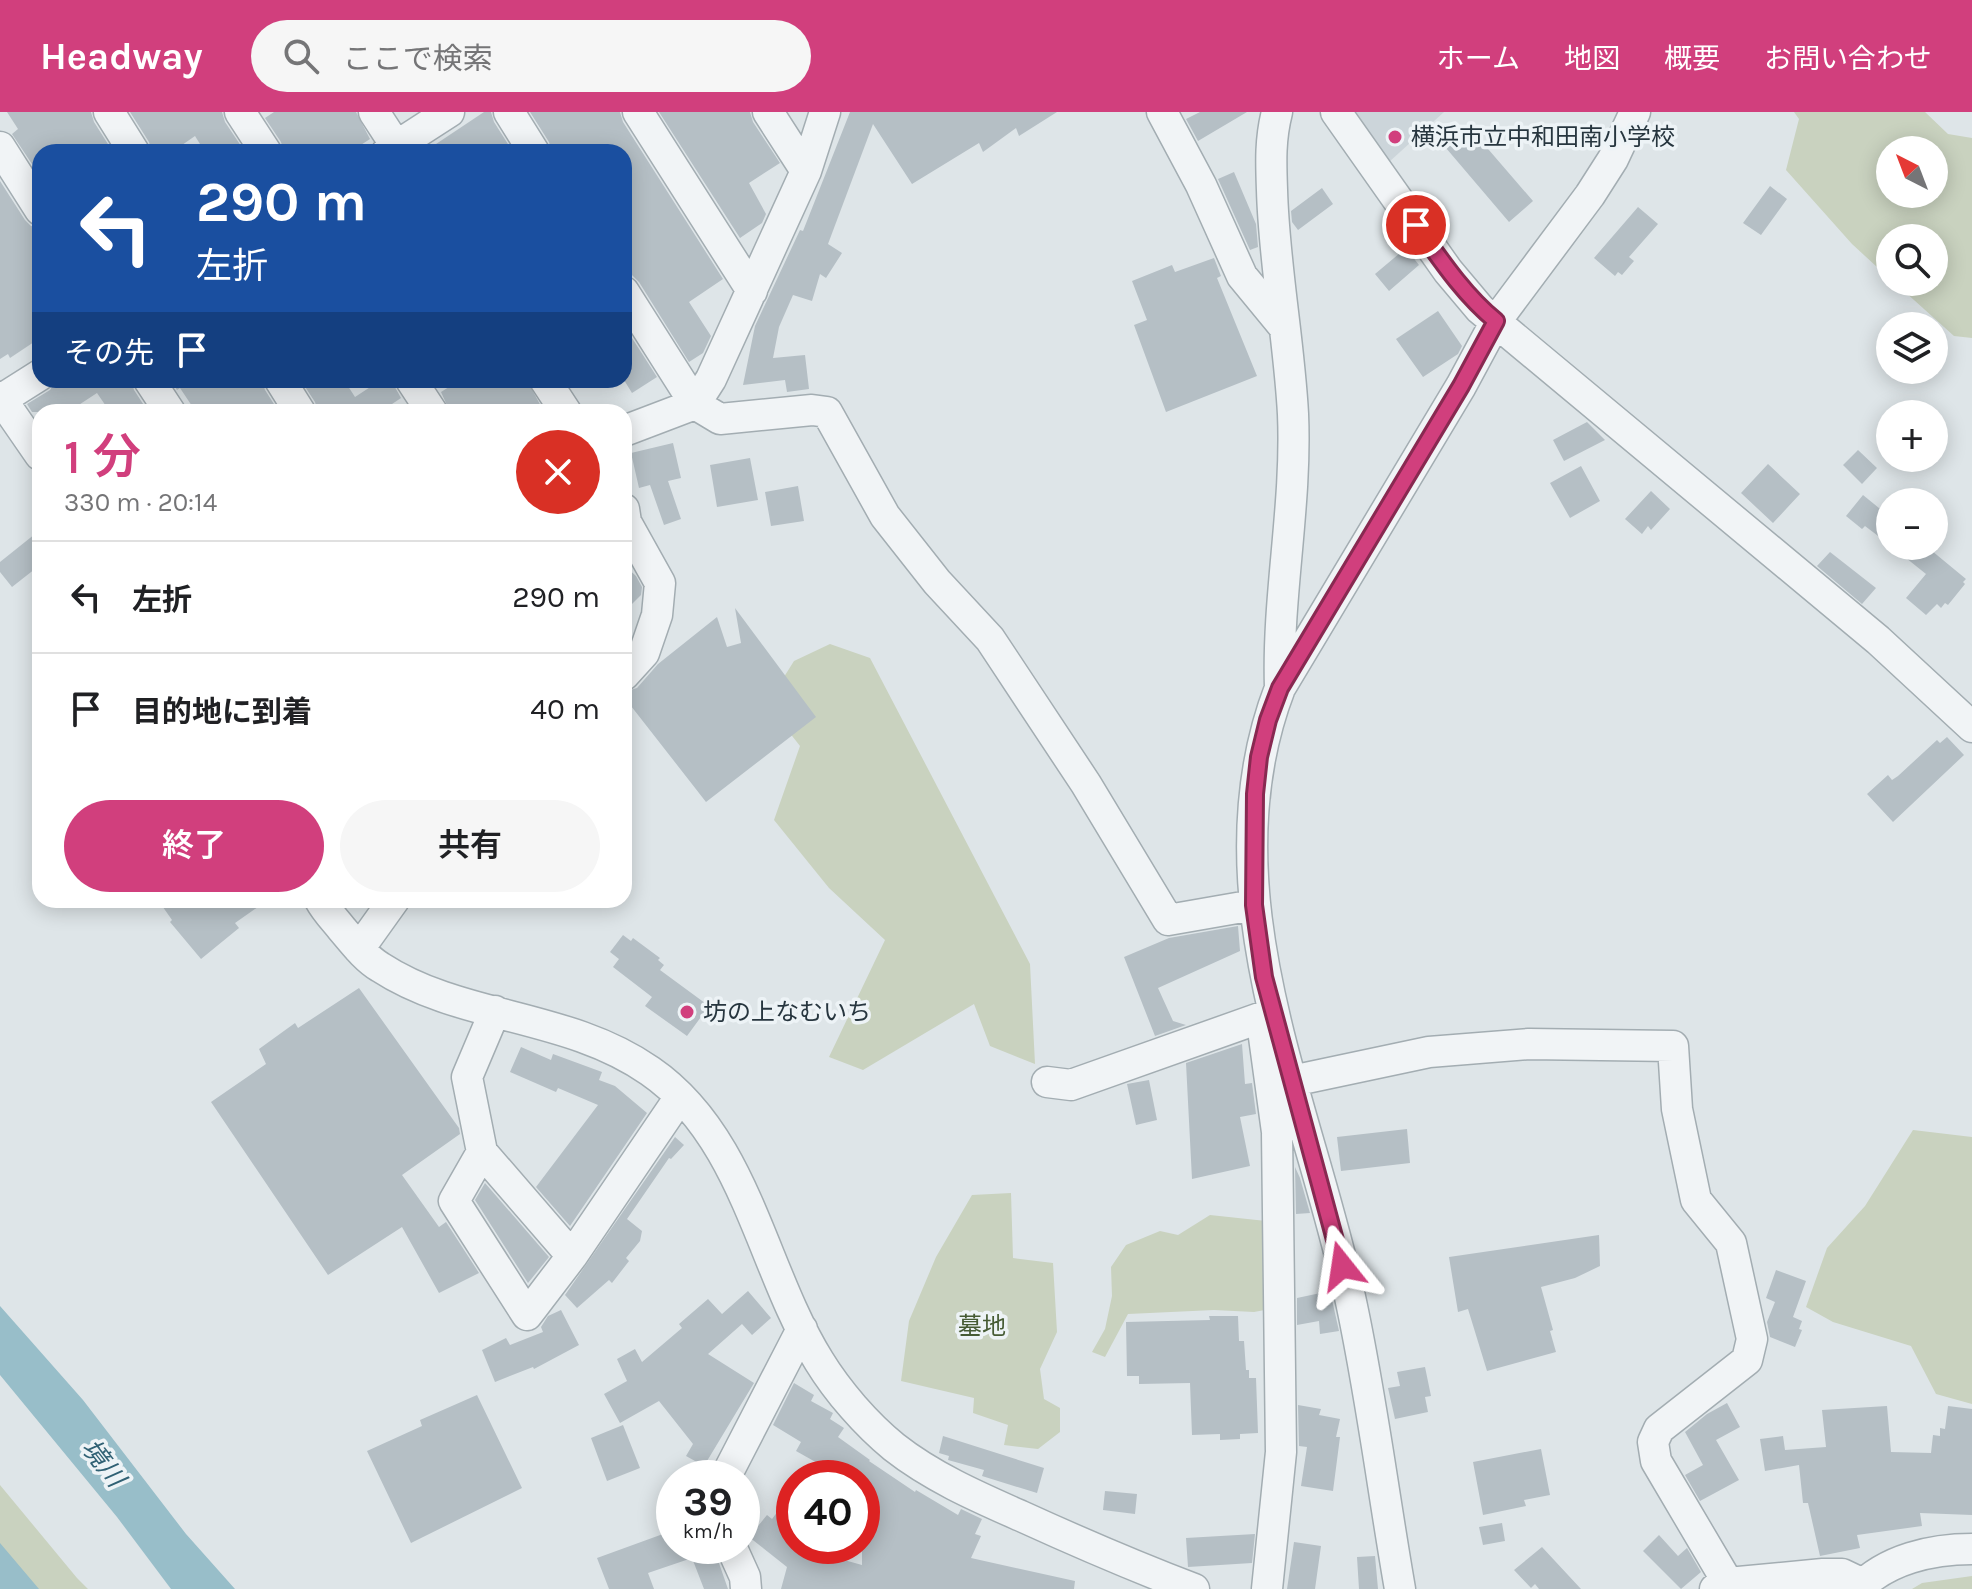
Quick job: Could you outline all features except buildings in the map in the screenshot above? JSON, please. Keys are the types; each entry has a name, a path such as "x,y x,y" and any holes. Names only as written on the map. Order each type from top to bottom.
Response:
{"street":[{"path":"109,112 129,144"},
{"path":"240,112 261,144"},
{"path":"374,112 391,144"},
{"path":"403,144 449,112"},
{"path":"509,112 529,144"},
{"path":"638,112 752,291"},
{"path":"768,112 806,171"},
{"path":"632,428 695,404 711,379 806,171 825,112"},
{"path":"1162,112 1201,185 1242,276 1284,327"},
{"path":"1277,112 1271,137 1273,222 1293,415 1290,527 1279,650 1280,688"},
{"path":"1336,112 1448,271 1480,309 1922,679 1972,727"},
{"path":"1267,1589 1281,1452 1277,1132 1268,1016 1254,905 1255,794 1259,757 1268,720 1280,688 1461,386 1496,321 1590,195 1613,159 1635,112"},
{"path":"0,147 32,197"},
{"path":"632,305 695,404 720,419 812,410 827,412 885,516 928,572 990,639 1086,784 1168,920 1254,905"},
{"path":"32,380 1,398 32,443"},
{"path":"632,533 660,583 657,615 644,653 632,666"},
{"path":"326,908 359,949 379,967 415,986 456,1001 559,1028 610,1048 648,1070 680,1097 696,1114 737,1180 819,1361 837,1386 894,1447 976,1496 1194,1589"},
{"path":"359,949 388,908"},
{"path":"495,1011 467,1077 482,1152 572,1256"},
{"path":"1268,1016 1292,1081 1350,1296 1400,1589"},
{"path":"1047,1082 1071,1085 1268,1016"},
{"path":"1292,1081 1429,1052 1529,1044 1673,1046 1677,1109 1696,1200 1731,1243 1752,1339 1747,1360 1659,1429 1653,1442 1656,1461 1721,1586 1823,1574 1842,1574 1860,1586 1900,1561 1951,1549 1972,1549"},
{"path":"482,1152 454,1201 527,1315 572,1256 680,1097"},
{"path":"734,1460 802,1329"},
{"path":"739,1564 746,1589"}],"shaded area":[{"name":"横浜市立中和田南小学校","path":"1356,112 1444,112 1389,162"}],"green space":[{"path":"1794,112 1925,112 1948,134 1972,138 1972,338 1954,336 1948,331 1948,312 1927,312 1910,296 1948,296 1948,224 1876,224 1876,266 1852,244 1786,170 1799,119"},
{"path":"830,644 870,658 1030,964 1035,1064 990,1046 974,1004 863,1070 829,1057 885,940 829,888 774,820 800,746 767,704 794,661"},
{"path":"1913,1130 1972,1137 1972,1404 1936,1394 1911,1346 1833,1322 1806,1307 1827,1248 1865,1206"},
{"name":"墓地","path":"1011,1193 1013,1258 1053,1263 1057,1332 1040,1369 1044,1399 1060,1408 1060,1432 1038,1449 1004,1445 1008,1425 973,1413 974,1398 901,1381 909,1321 936,1257 972,1195"},
{"path":"1210,1215 1266,1221 1270,1309 1254,1312 1214,1310 1128,1314 1105,1357 1092,1352 1105,1329 1112,1296 1111,1267 1126,1245 1160,1231 1178,1235"},
{"path":"0,1485 77,1578 88,1589 0,1589"},
{"path":"1972,1576 1972,1589 1912,1589 1922,1583"}],"water":[{"name":"境川","path":"0,1306 83,1400 186,1534 235,1589 171,1589 117,1517 0,1375"},
{"path":"0,1543 39,1589 0,1589"}],"place":[{"name":"横浜市立中和田南小学校","path":"1395,137"},
{"name":"坊の上なむいち","path":"687,1012"}],"route":[{"path":"1342,1266 1264,977 1254,905 1255,794 1259,757 1280,688 1461,386 1496,321 1480,309 1448,271 1416,225"}]}
